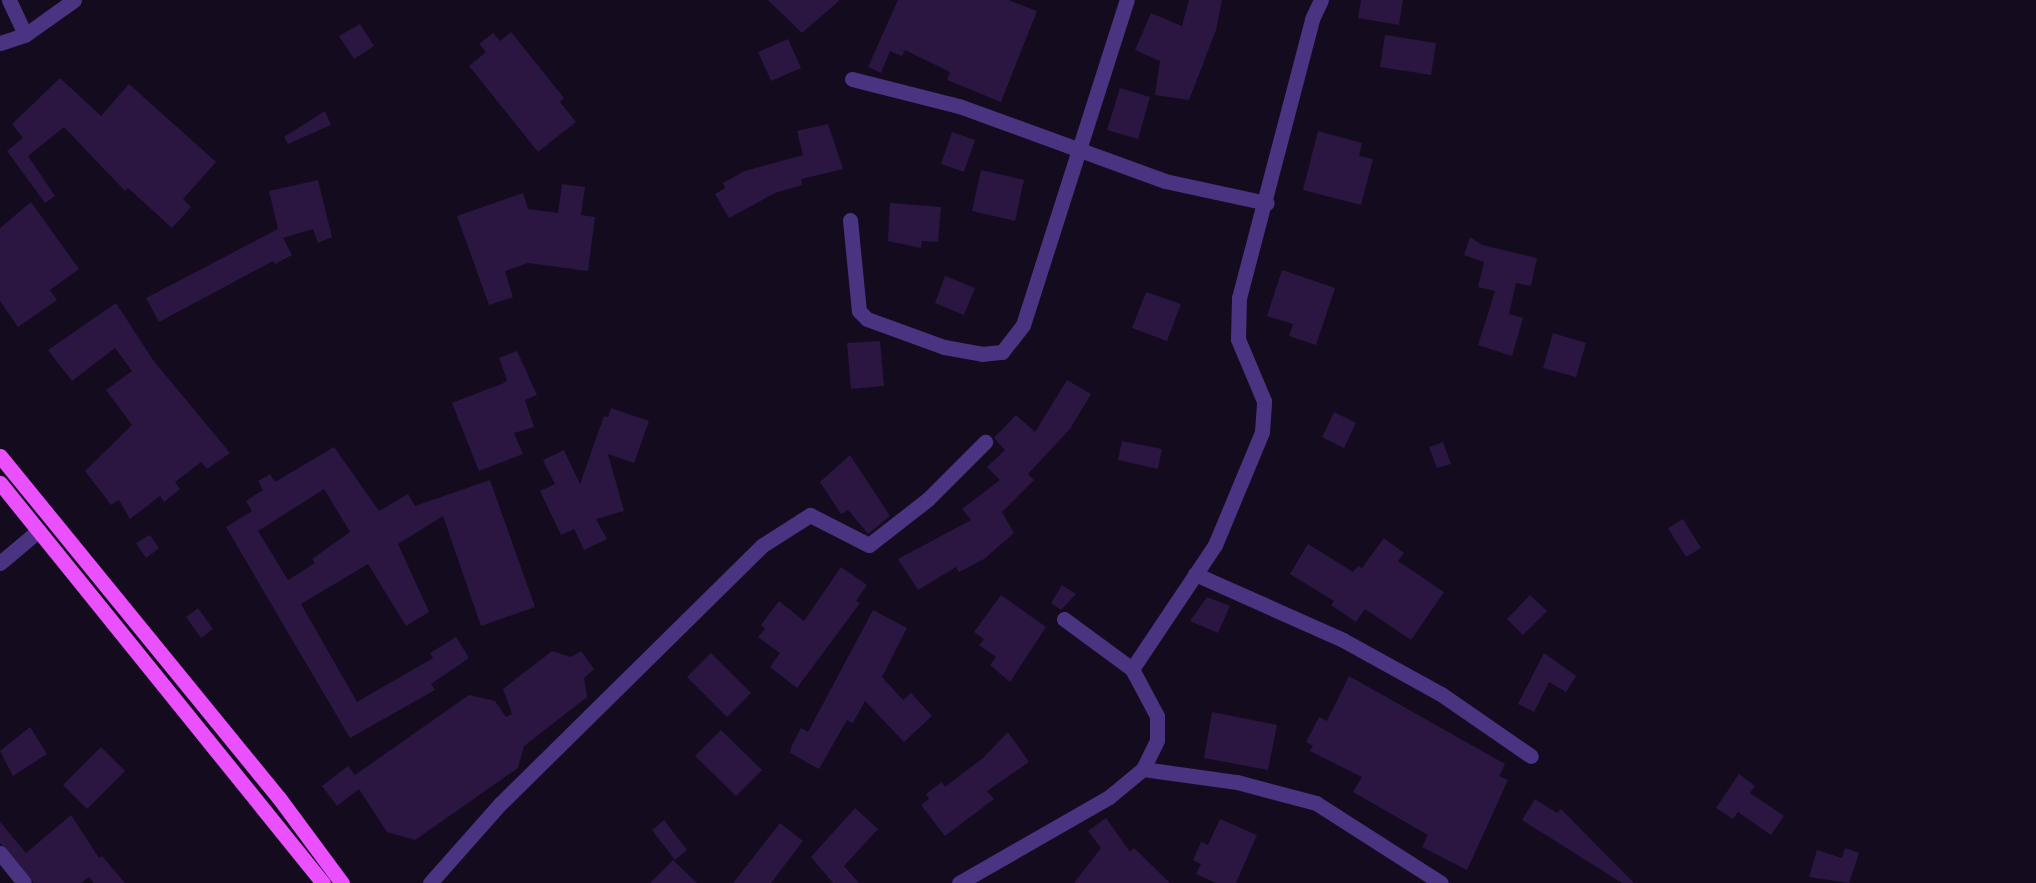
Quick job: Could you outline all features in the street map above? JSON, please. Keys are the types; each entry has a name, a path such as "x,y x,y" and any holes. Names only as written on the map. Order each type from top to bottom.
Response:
{"main road":[{"path":"0,456 279,798 342,883"},
{"path":"0,483 323,883"}],"street":[{"path":"9,0 25,35"},
{"path":"0,44 25,35 74,0"},
{"path":"850,220 859,311 867,319 944,347 981,354 1002,352 1023,325 1127,0"},
{"path":"1132,669 1215,544 1262,432 1264,401 1238,339 1239,298 1267,203 1312,19 1321,0"},
{"path":"852,79 959,106 1165,182 1267,203"},
{"path":"430,883 500,804 763,546 810,515 869,545 928,500 985,442"},
{"path":"0,563 38,531"},
{"path":"1195,574 1343,640 1441,694 1530,756"},
{"path":"959,883 1109,797 1143,769 1157,740 1157,716 1132,669 1064,619"},
{"path":"1143,769 1237,782 1316,803 1441,883"},
{"path":"0,853 24,883"}],"building":[{"path":"768,0 840,0 802,33"},
{"path":"898,0 1008,0 1037,11 1001,102 947,80 950,72 905,50 902,56 890,51 881,73 868,67"},
{"path":"1189,0 1222,0 1216,30 1189,100 1155,95 1160,61 1135,50 1151,13 1182,26"},
{"path":"1361,0 1403,0 1399,25 1358,18"},
{"path":"360,24 374,46 354,59 339,36"},
{"path":"511,32 564,98 560,102 576,122 538,152 469,66 486,52 479,44 493,33 500,41"},
{"path":"1385,35 1436,43 1431,75 1380,67"},
{"path":"788,39 801,68 771,81 758,52"},
{"path":"60,78 101,116 129,84 216,162 183,199 191,207 172,228 128,188 125,191 64,127 28,156 55,196 45,203 7,151 23,138 12,124"},
{"path":"1120,88 1150,97 1138,139 1107,130"},
{"path":"325,111 331,125 288,144 284,137"},
{"path":"828,124 843,169 801,179 802,185 775,193 729,218 715,194 725,188 723,183 745,171 803,155 797,131"},
{"path":"1318,131 1362,143 1359,156 1373,159 1361,205 1303,190"},
{"path":"952,132 975,140 964,172 941,164"},
{"path":"981,170 1024,180 1015,221 972,211"},
{"path":"318,180 332,237 318,243 313,229 283,238 292,255 275,264 273,261 159,322 146,298 278,229 269,191"},
{"path":"562,184 585,187 581,215 595,217 588,271 528,263 505,271 513,297 489,305 457,216 523,193 528,209 558,213"},
{"path":"31,202 79,269 50,290 57,300 18,327 0,301 0,228"},
{"path":"890,203 941,207 938,242 922,241 921,248 888,241"},
{"path":"1470,237 1482,245 1537,258 1531,286 1516,283 1509,314 1523,318 1512,356 1478,345 1495,291 1478,287 1484,262 1464,255"},
{"path":"1282,270 1335,288 1316,345 1289,336 1293,324 1267,316"},
{"path":"945,276 975,288 964,315 935,303"},
{"path":"1146,292 1181,304 1167,341 1132,328"},
{"path":"116,303 153,360 230,453 207,469 201,462 175,482 180,489 164,502 160,496 130,519 119,500 111,505 85,471 132,425 106,390 132,371 115,348 72,381 48,350"},
{"path":"1553,333 1586,343 1576,377 1543,368"},
{"path":"880,341 884,386 851,389 847,343"},
{"path":"517,351 537,395 525,400 534,427 514,433 523,454 479,471 452,403 504,383 507,380 499,358"},
{"path":"1067,380 1091,394 1070,429 1028,474 1034,480 1002,512 1014,533 984,559 959,572 956,567 918,590 898,559 971,520 962,509 1000,480 987,467 1005,450 994,438 1016,415 1035,432"},
{"path":"611,408 649,421 634,463 608,454 624,511 596,519 607,539 584,550 574,529 561,535 540,491 555,484 543,460 564,450 580,484 604,416 608,417"},
{"path":"1334,412 1356,423 1344,448 1322,437"},
{"path":"1122,441 1162,449 1158,469 1118,460"},
{"path":"1443,442 1451,464 1437,468 1429,447"},
{"path":"334,447 379,511 408,494 415,506 490,480 535,607 481,626 443,516 398,544 429,612 406,626 368,564 301,604 357,702 433,658 430,653 456,637 469,658 431,684 435,690 350,738 226,527 252,511 246,501 263,490 258,481 270,474 275,482","holes":["324,489 350,532 312,559 315,563 288,580 258,531"]},
{"path":"850,455 890,516 868,534 848,510 841,514 820,482"},
{"path":"1683,519 1701,548 1686,557 1668,528"},
{"path":"150,535 159,548 146,558 136,543"},
{"path":"1384,538 1404,553 1398,561 1444,592 1411,640 1365,609 1356,622 1331,605 1334,601 1290,574 1308,544 1353,572 1358,566 1362,568"},
{"path":"841,567 867,585 856,601 860,603 797,688 770,667 780,653 758,637 765,629 761,625 779,601 804,621"},
{"path":"1062,585 1076,594 1061,610 1051,603"},
{"path":"1001,595 1046,627 1010,682 990,665 996,657 979,645 984,639 974,632"},
{"path":"1530,595 1547,611 1523,635 1507,619"},
{"path":"1207,597 1230,606 1218,633 1190,621"},
{"path":"198,608 213,629 201,638 186,617"},
{"path":"873,610 907,628 882,677 903,700 911,693 932,716 904,742 865,701 853,723 847,720 819,769 790,753 792,745 801,728 808,732"},
{"path":"552,651 571,657 581,651 594,669 584,678 587,697 524,746 518,768 415,840 387,832 359,789 337,806 322,786 348,766 355,775 469,695 495,701 506,717 512,714 503,689"},
{"path":"711,653 751,693 727,717 687,677"},
{"path":"1544,653 1576,676 1566,692 1549,682 1534,712 1518,704"},
{"path":"1349,676 1505,764 1499,776 1508,780 1467,870 1422,847 1428,835 1353,792 1362,777 1310,751 1313,746 1306,742 1319,717 1327,721"},
{"path":"1212,712 1277,725 1268,770 1204,758"},
{"path":"30,727 47,754 13,776 0,751"},
{"path":"721,730 762,770 736,796 695,756"},
{"path":"1008,732 1029,762 987,791 994,799 945,836 921,805 929,799 926,794 942,782 945,787 984,757"},
{"path":"101,747 125,771 87,809 63,785"},
{"path":"1739,774 1755,786 1750,793 1784,816 1771,835 1738,812 1733,819 1716,808"},
{"path":"1535,799 1557,813 1561,809 1634,883 1622,883 1522,820"},
{"path":"855,808 878,829 844,866 859,883 833,883 811,857"},
{"path":"71,815 99,858 102,856 125,883 94,883 89,877 81,883 34,883 0,843 0,822 26,853"},
{"path":"1106,818 1130,852 1134,848 1170,883 1074,883 1101,848 1088,831"},
{"path":"1220,819 1257,835 1236,883 1216,883 1196,874 1201,864 1193,860 1201,842 1208,845"},
{"path":"664,820 687,850 675,860 652,830"},
{"path":"780,823 803,841 771,883 733,883"},
{"path":"1845,848 1859,853 1849,883 1809,877 1817,850 1842,858"},
{"path":"673,860 697,883 650,883"}]}
